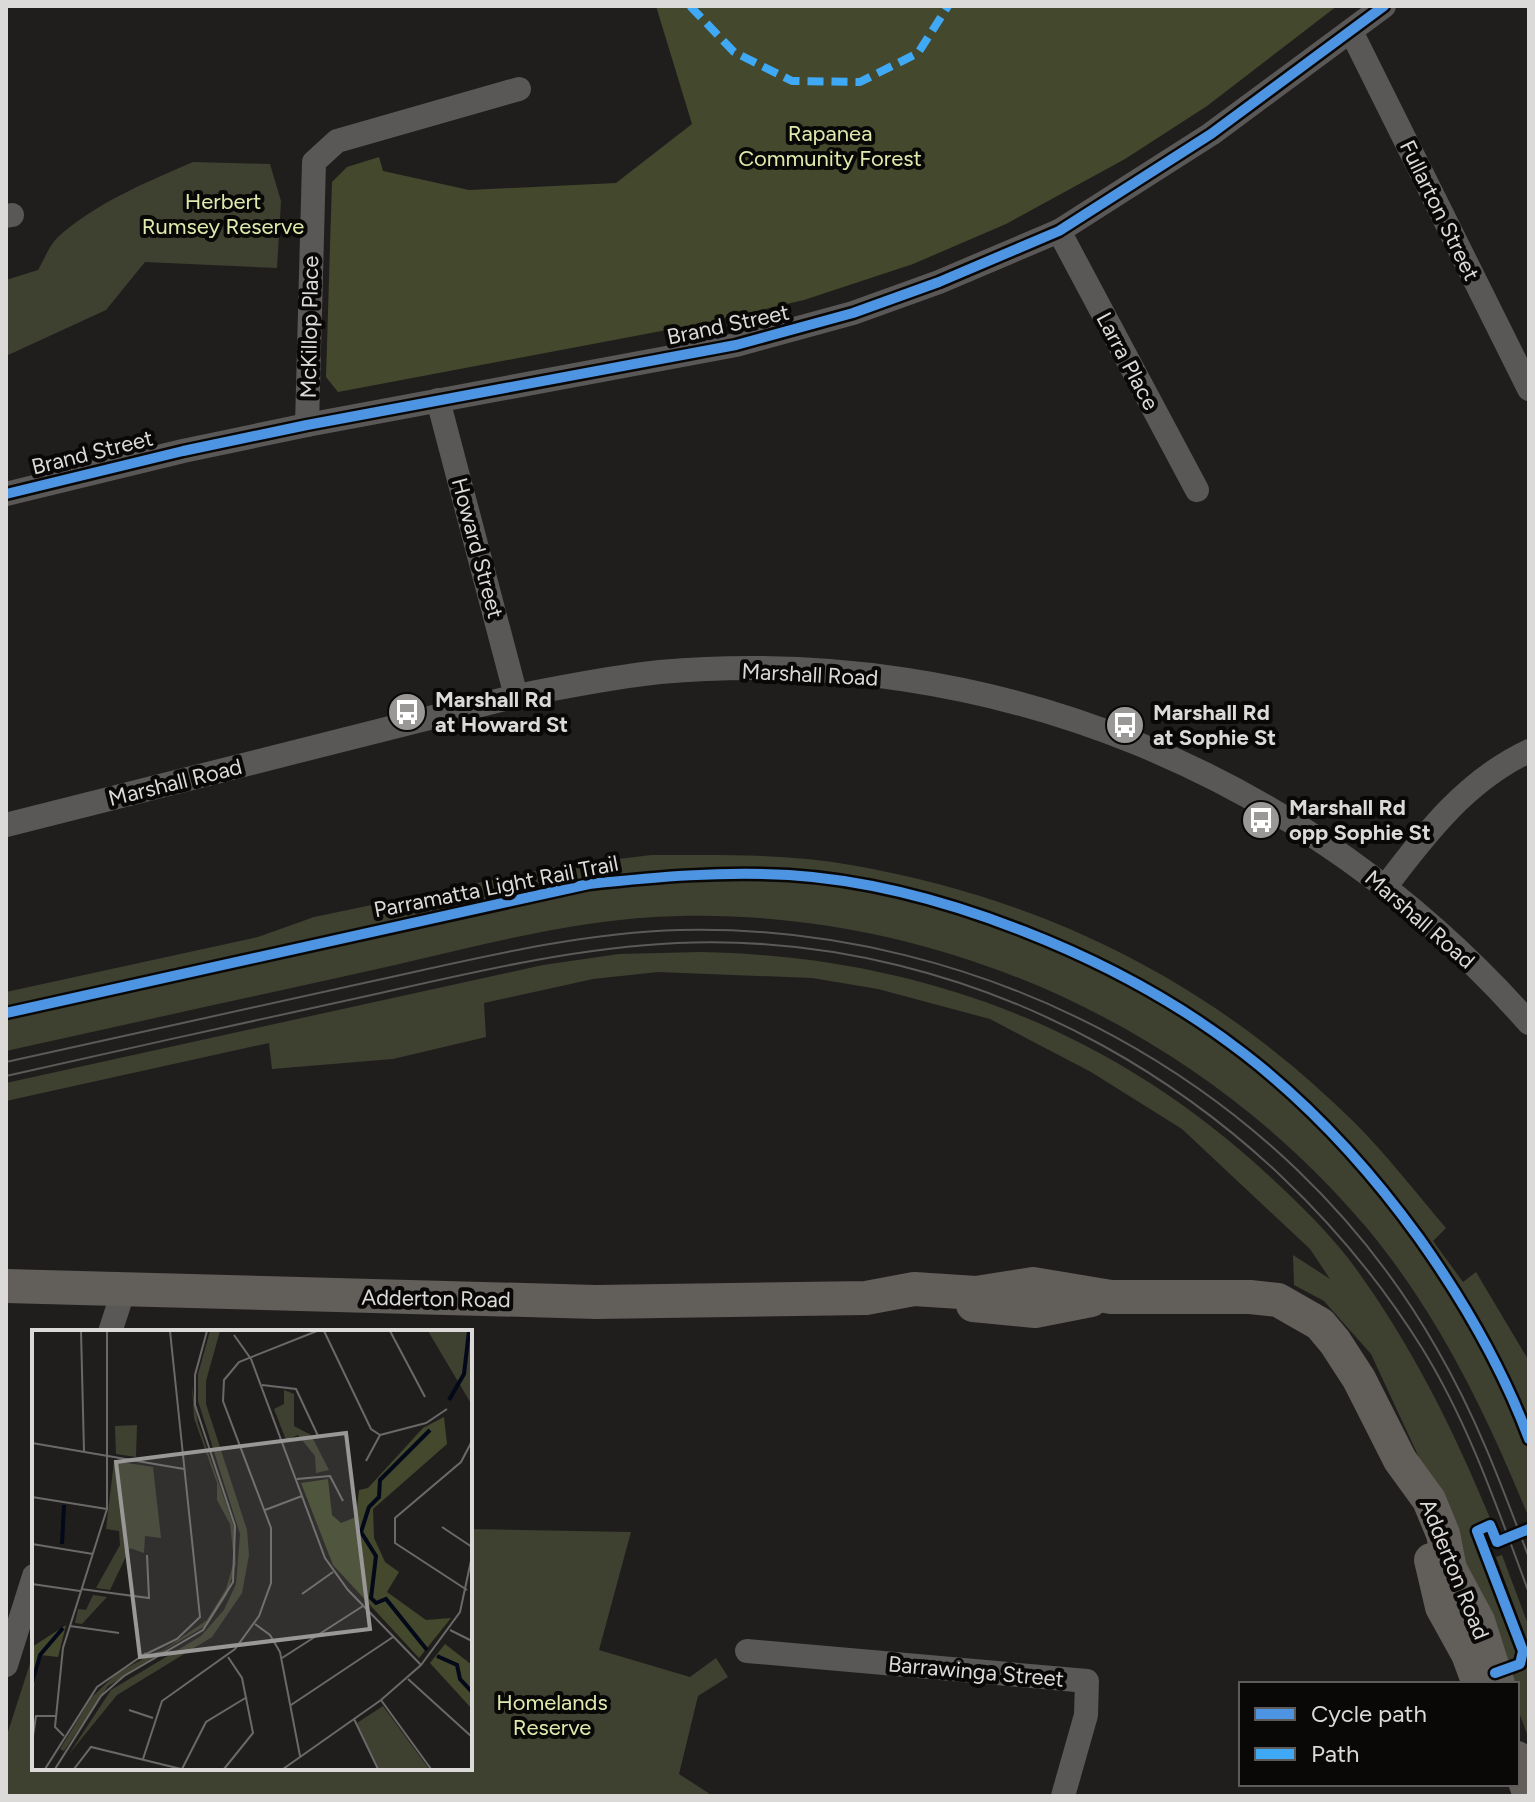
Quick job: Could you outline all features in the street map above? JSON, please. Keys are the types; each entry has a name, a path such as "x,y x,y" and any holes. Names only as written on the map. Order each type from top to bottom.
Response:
{"main road":[{"name":"Adderton Road","path":"6,1286 596,1302 866,1298 906,1308 985,1305 1035,1311 1111,1297 1250,1297 1278,1300 1320,1324 1335,1342 1359,1379 1400,1460 1435,1510 1450,1569 1478,1621 1497,1682"},
{"name":"Adderton Road","path":"1400,1460 1442,1607 1468,1654 1478,1682"}],"street":[{"name":"Brand Street","path":"6,494 307,425 772,336 939,282 1059,231 1211,134 1384,6"},
{"name":"Fullarton Street","path":"1351,31 1529,389"},
{"name":"McKillop Place","path":"307,425 314,162 337,141 519,89"},
{"name":"Larra Place","path":"1059,231 1197,490"},
{"name":"Howard Street","path":"438,400 516,696"},
{"name":"Marshall Road","path":"6,825 516,696 660,672 724,670 860,674 989,694 1084,722 1162,751 1262,802 1386,886 1459,951 1529,1023"},
{"path":"1386,886 1454,803 1485,777 1529,751"},
{"path":"111,1330 124,1289"},
{"path":"6,1665 32,1582"},
{"name":"Barrawinga Street","path":"747,1651 1087,1681 1086,1715 1063,1796"}],"green space":[{"name":"Rapanea Community Forest","path":"656,6 1337,6 1207,106 1125,159 1006,224 913,264 804,300 709,322 338,392 326,377 332,182 347,167 379,157 383,171 469,190 616,183 692,124"},
{"name":"Herbert Rumsey Reserve","path":"193,162 270,164 281,201 277,268 145,262 106,310 6,356 6,280 38,270 57,238 88,214 122,194"},
{"path":"651,855 751,856 826,861 923,880 992,900 1059,925 1123,954 1185,989 1244,1028 1301,1073 1355,1123 1390,1161 1446,1228 1433,1241 1463,1282 1476,1272 1529,1361 1529,1518 1478,1403 1416,1294 1366,1227 1299,1156 1225,1094 1144,1040 1058,995 967,959 874,934 778,919 680,916 608,921 501,940 6,1051 6,992 258,937 314,917 555,867"},
{"path":"701,952 778,956 854,967 927,984 998,1006 1066,1036 1132,1072 1195,1114 1255,1163 1348,1258 1390,1319 1427,1384 1490,1518 1471,1526 1517,1652 1515,1658 1502,1663 1449,1522 1371,1354 1324,1301 1294,1285 1293,1255 1330,1279 1310,1249 1182,1129 1091,1072 990,1019 878,989 812,978 658,972 593,979 484,1003 486,1037 393,1059 272,1069 269,1043 6,1101 6,1083 543,965 619,954"},
{"name":"Homelands Reserve","path":"472,1529 631,1532 599,1650 690,1677 716,1658 728,1677 698,1696 679,1774 713,1796 6,1796 6,1738 32,1657 32,1770 472,1770"},
{"path":"1502,1555 1529,1627 1529,1646 1496,1557"},
{"path":"1529,1657 1529,1739 1519,1712 1519,1682 1507,1682 1506,1678 1519,1672"}],"tram line":[{"path":"6,1062 487,956 641,932 680,930 793,935 905,955 1013,989 1116,1037 1211,1098 1298,1170 1374,1254 1437,1349 1476,1426 1529,1558"},
{"path":"6,1076 483,970 638,946 677,943 789,946 898,965 1003,999 1103,1046 1196,1105 1281,1176 1357,1257 1439,1377 1482,1468 1529,1593"}],"marked path":[{"path":"690,6 734,52 792,81 860,82 918,53 948,6"}],"cycle path":[{"path":"6,494 307,425 736,345 853,313 939,282 1059,231 1211,134 1384,6"},
{"name":"Parramatta Light Rail Trail","path":"6,1013 589,884 714,874 789,875 879,887 938,902 1023,931 1141,986 1195,1018 1245,1054 1292,1094 1336,1137 1378,1185 1435,1261 1494,1360 1529,1439"},
{"path":"1495,1673 1520,1664 1523,1651 1477,1531 1490,1525 1497,1542 1529,1529"}],"place":[{"name":"Marshall Rd at Howard St","path":"407,712"},
{"name":"Marshall Rd at Sophie St","path":"1125,725"},
{"name":"Marshall Rd opp Sophie St","path":"1261,820"}]}
